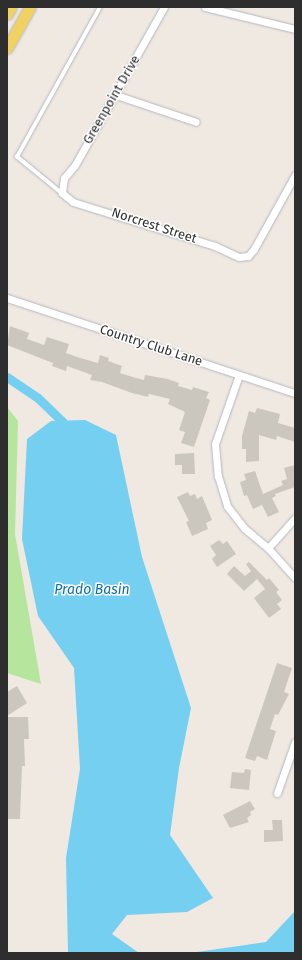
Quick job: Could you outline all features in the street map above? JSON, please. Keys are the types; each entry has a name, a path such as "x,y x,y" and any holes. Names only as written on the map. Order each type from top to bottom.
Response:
{"main road":[{"path":"7,14 11,7"},
{"path":"7,48 30,7"}],"street":[{"name":"Greenpoint Drive","path":"62,193 64,178 75,165 116,95 164,7"},
{"path":"204,7 295,29"},
{"path":"116,95 196,122"},
{"name":"Norcrest Street","path":"62,193 73,202 215,246 239,257 248,256 295,174"},
{"name":"Country Club Lane","path":"7,298 295,393"},
{"path":"239,375 215,444 218,476 227,506 244,528 268,548 295,578"},
{"path":"268,548 295,518"},
{"path":"277,793 295,742"}],"lane":[{"path":"62,193 17,158 100,7"}],"green space":[{"path":"7,407 18,421 15,534 41,684 7,673"}],"water":[{"name":"Prado Basin","path":"85,420 116,435 142,557 191,708 179,768 170,835 213,898 187,912 127,915 112,934 139,953 68,953 66,858 80,769 74,668 38,616 22,539 27,439 51,421"},
{"path":"295,911 295,953 190,953 266,942"}],"building":[{"path":"10,326 29,333 27,339 44,345 47,337 69,344 66,353 80,358 98,363 100,355 109,358 108,361 122,366 120,373 144,380 145,375 168,379 179,383 178,386 192,390 193,387 209,392 206,398 210,400 194,447 181,443 185,432 179,430 185,412 168,404 170,399 149,394 148,397 132,393 102,382 90,380 92,375 67,366 66,371 52,366 53,363 7,345"},
{"path":"257,408 280,414 278,423 295,428 295,442 277,436 276,440 259,435 259,461 246,462 246,449 242,449 242,436 249,411 255,413"},
{"path":"194,453 195,474 182,474 182,465 175,465 175,454"},
{"path":"295,465 295,487 275,494 276,496 272,498 279,512 268,517 262,505 253,509 247,495 244,496 240,482 246,480 244,474 255,471 263,494 283,485 281,481 287,479 284,468"},
{"path":"188,492 190,496 195,494 197,499 202,496 212,520 206,523 208,529 192,536 186,522 189,521 177,497"},
{"path":"219,540 223,544 227,541 236,554 217,567 212,559 216,555 210,546"},
{"path":"249,562 267,580 269,578 279,590 276,592 282,600 277,604 281,609 269,618 254,598 265,589 257,579 244,591 227,574 234,566 245,576 251,571 246,564"},
{"path":"277,663 292,668 284,692 289,694 278,715 275,714 270,729 276,731 267,760 257,756 255,761 245,758"},
{"path":"17,686 27,703 7,716 7,692"},
{"path":"7,717 28,717 29,739 24,739 25,766 22,766 20,819 7,819"},
{"path":"245,769 251,770 249,790 230,788 232,772 244,773"},
{"path":"250,801 255,809 250,812 251,815 247,818 249,822 230,828 223,815"},
{"path":"272,820 282,820 283,841 264,842 264,830 273,830"}],"waterway":[{"path":"7,377 38,398 62,421 68,432"}]}
